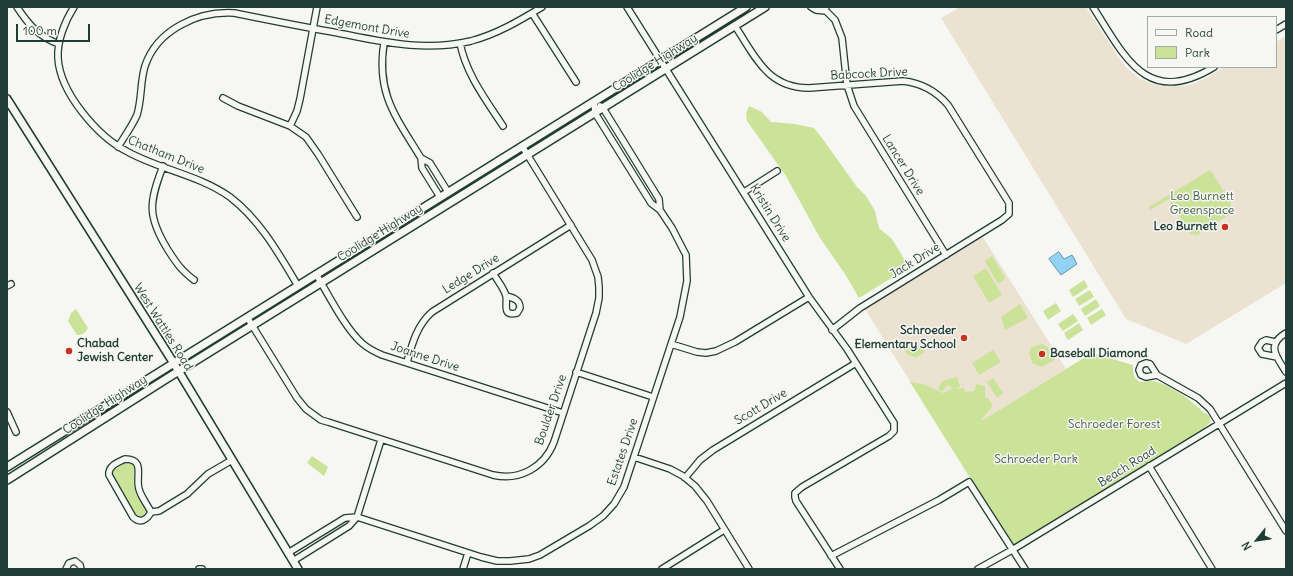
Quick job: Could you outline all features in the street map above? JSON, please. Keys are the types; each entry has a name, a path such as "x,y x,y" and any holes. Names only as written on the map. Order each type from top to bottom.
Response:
{"main road":[{"name":"Coolidge Highway","path":"7,467 173,362 298,286 746,7"},
{"name":"Coolidge Highway","path":"7,480 765,7"},
{"path":"732,16 731,21 735,26"},
{"name":"West Wattles Road","path":"7,99 173,362 298,569"},
{"path":"81,420 86,424 83,432"},
{"path":"14,462 12,468 17,474"}],"street":[{"path":"17,7 33,29 41,36 59,44"},
{"name":"Chatham Drive","path":"74,7 66,22 59,44 58,56 60,68 68,89 94,126 118,146 135,156 210,185 227,195 250,215 265,234 298,286"},
{"path":"290,126 297,111 300,99 317,7"},
{"name":"Edgemont Drive","path":"118,146 132,125 136,116 140,104 146,66 150,55 161,41 176,28 198,17 234,10 313,29 384,43 420,47 460,43 495,33 542,7"},
{"name":"Kristin Drive","path":"627,7 809,297 856,363 891,419 894,429 893,433 802,487 795,493 796,501 831,556"},
{"path":"811,7 816,10 826,9"},
{"path":"1093,7 1130,63 1150,77 1164,81 1180,82 1195,78 1212,68"},
{"name":"Lancer Drive","path":"826,9 834,20 842,38 847,85 851,100 946,255"},
{"path":"532,13 576,82"},
{"path":"1277,29 1286,24"},
{"name":"Babcock Drive","path":"735,26 763,68 773,77 782,82 801,88 903,81 924,86 934,92 944,101 954,115 1007,200 1010,206 1010,212"},
{"path":"384,43 382,68 383,81 388,100 421,158 422,168 440,197"},
{"path":"460,43 468,68 503,126"},
{"path":"223,98 238,106 290,126 299,131 312,144 357,217"},
{"name":"Estates Drive","path":"594,102 603,108 659,199 660,210"},
{"name":"Estates Drive","path":"357,517 468,553 497,561 510,561 534,557 548,551 589,526 603,516 614,504 624,488 680,317 687,282 686,255 672,228 660,210 651,203 596,113 594,102"},
{"name":"Boulder Drive","path":"247,317 297,398 306,409 315,416 381,440 492,475 511,477 531,470 543,460 552,446 597,308 599,287 598,277 592,260 522,146"},
{"path":"421,158 430,163 448,192"},
{"path":"163,166 153,197 152,211 154,223 159,235 178,266 183,272 194,280"},
{"path":"744,192 777,171"},
{"name":"Jack Drive","path":"832,330 860,308 1002,220 1008,216 1010,212"},
{"name":"Ledge Drive","path":"407,362 418,330 428,315 571,225"},
{"path":"493,273 506,296"},
{"name":"Joanne Drive","path":"316,274 353,334 362,343 377,352 563,413"},
{"path":"671,344 697,352 706,353 716,351 735,342 809,297"},
{"path":"1274,345 1286,333"},
{"path":"1274,345 1263,341 1259,346 1259,350 1262,354 1277,357"},
{"path":"1274,345 1277,357 1286,372"},
{"name":"Scott Drive","path":"685,478 700,460 713,450 856,363"},
{"path":"576,372 654,398"},
{"path":"1157,375 1202,402 1210,409 1286,531"},
{"name":"Beach Road","path":"978,569 1012,550 1286,382"},
{"path":"7,412 16,432"},
{"path":"293,561 350,526 357,517 381,440"},
{"path":"634,457 670,469 685,478 697,489 707,501 749,569"},
{"path":"151,512 139,491 139,469 136,463 125,459 111,468 108,472 110,479 135,519 140,521 145,520 151,512 159,511 187,494 208,474 232,460"},
{"path":"1149,466 1212,569"},
{"path":"840,569 831,556 940,500 969,482 1025,569"},
{"path":"288,553 345,518 357,517"},
{"path":"662,569 724,530"},
{"path":"463,569 468,553"},
{"path":"66,569 69,563 75,561 80,565 81,569"}],"shaded area":[{"path":"956,7 1086,7 1119,58 1128,69 1139,78 1153,84 1163,86 1182,86 1193,84 1222,68 1277,68 1277,41 1286,36 1286,283 1186,344 1126,319 941,18 957,9"},
{"name":"Schroeder Elementary School","path":"981,234 1066,369 948,442 863,306"}],"green space":[{"path":"749,106 762,112 771,122 795,124 814,128 857,187 866,196 875,211 879,228 892,239 909,267 859,298 845,274 820,238 786,176 747,121 746,114"},
{"name":"Leo Burnett Greenspace","path":"1208,171 1211,171 1230,201 1232,213 1197,235 1190,234 1169,199 1150,210 1149,207"},
{"path":"992,256 1005,277 1004,280 998,284 985,261"},
{"path":"986,268 1002,295 989,303 973,276"},
{"path":"1084,280 1088,287 1073,297 1069,290"},
{"path":"1090,290 1094,297 1079,306 1075,299"},
{"path":"1096,299 1100,306 1085,316 1081,309"},
{"path":"1056,303 1061,311 1048,320 1043,311"},
{"path":"1020,304 1028,318 1005,330 1001,317"},
{"path":"76,309 88,328 84,333 79,335 77,335 68,321 71,313"},
{"path":"1102,309 1106,315 1091,325 1087,318"},
{"path":"1073,314 1078,321 1063,331 1058,324"},
{"path":"1079,323 1083,330 1068,340 1064,333"},
{"path":"908,343 913,351 921,347 925,352 915,358 907,354 902,347"},
{"name":"Baseball Diamond","path":"1042,344 1046,346 1055,356 1055,360 1042,367 1032,363 1029,353 1032,347"},
{"path":"993,350 1001,362 979,375 972,363"},
{"name":"Schroeder Forest","path":"1092,353 1133,365 1134,375 1137,380 1141,382 1158,382 1165,385 1187,398 1204,413 1206,413 1210,417 1211,422 1199,432 1015,546 1012,545 910,382 923,384 943,393 952,389 950,385 945,387 942,392 938,389 942,381 957,377 960,387 955,389 964,388 965,392 974,391 977,384 985,386 985,397 989,399 993,406 982,419 983,420"},
{"path":"993,378 1003,393 997,398 987,382"},
{"path":"312,456 328,467 324,476 307,463"},
{"path":"127,462 134,465 134,487 147,513 141,518 137,516 112,474 113,470"}],"water":[{"path":"1059,252 1064,259 1072,255 1077,264 1061,275 1049,259"}],"place":[{"name":"Leo Burnett","path":"1225,227"},
{"name":"Schroeder Elementary School","path":"964,338"},
{"name":"Chabad Jewish Center","path":"69,351"},
{"name":"Baseball Diamond","path":"1042,354"}],"park label":[{"name":"Schroeder Park","path":"1036,460"}]}
